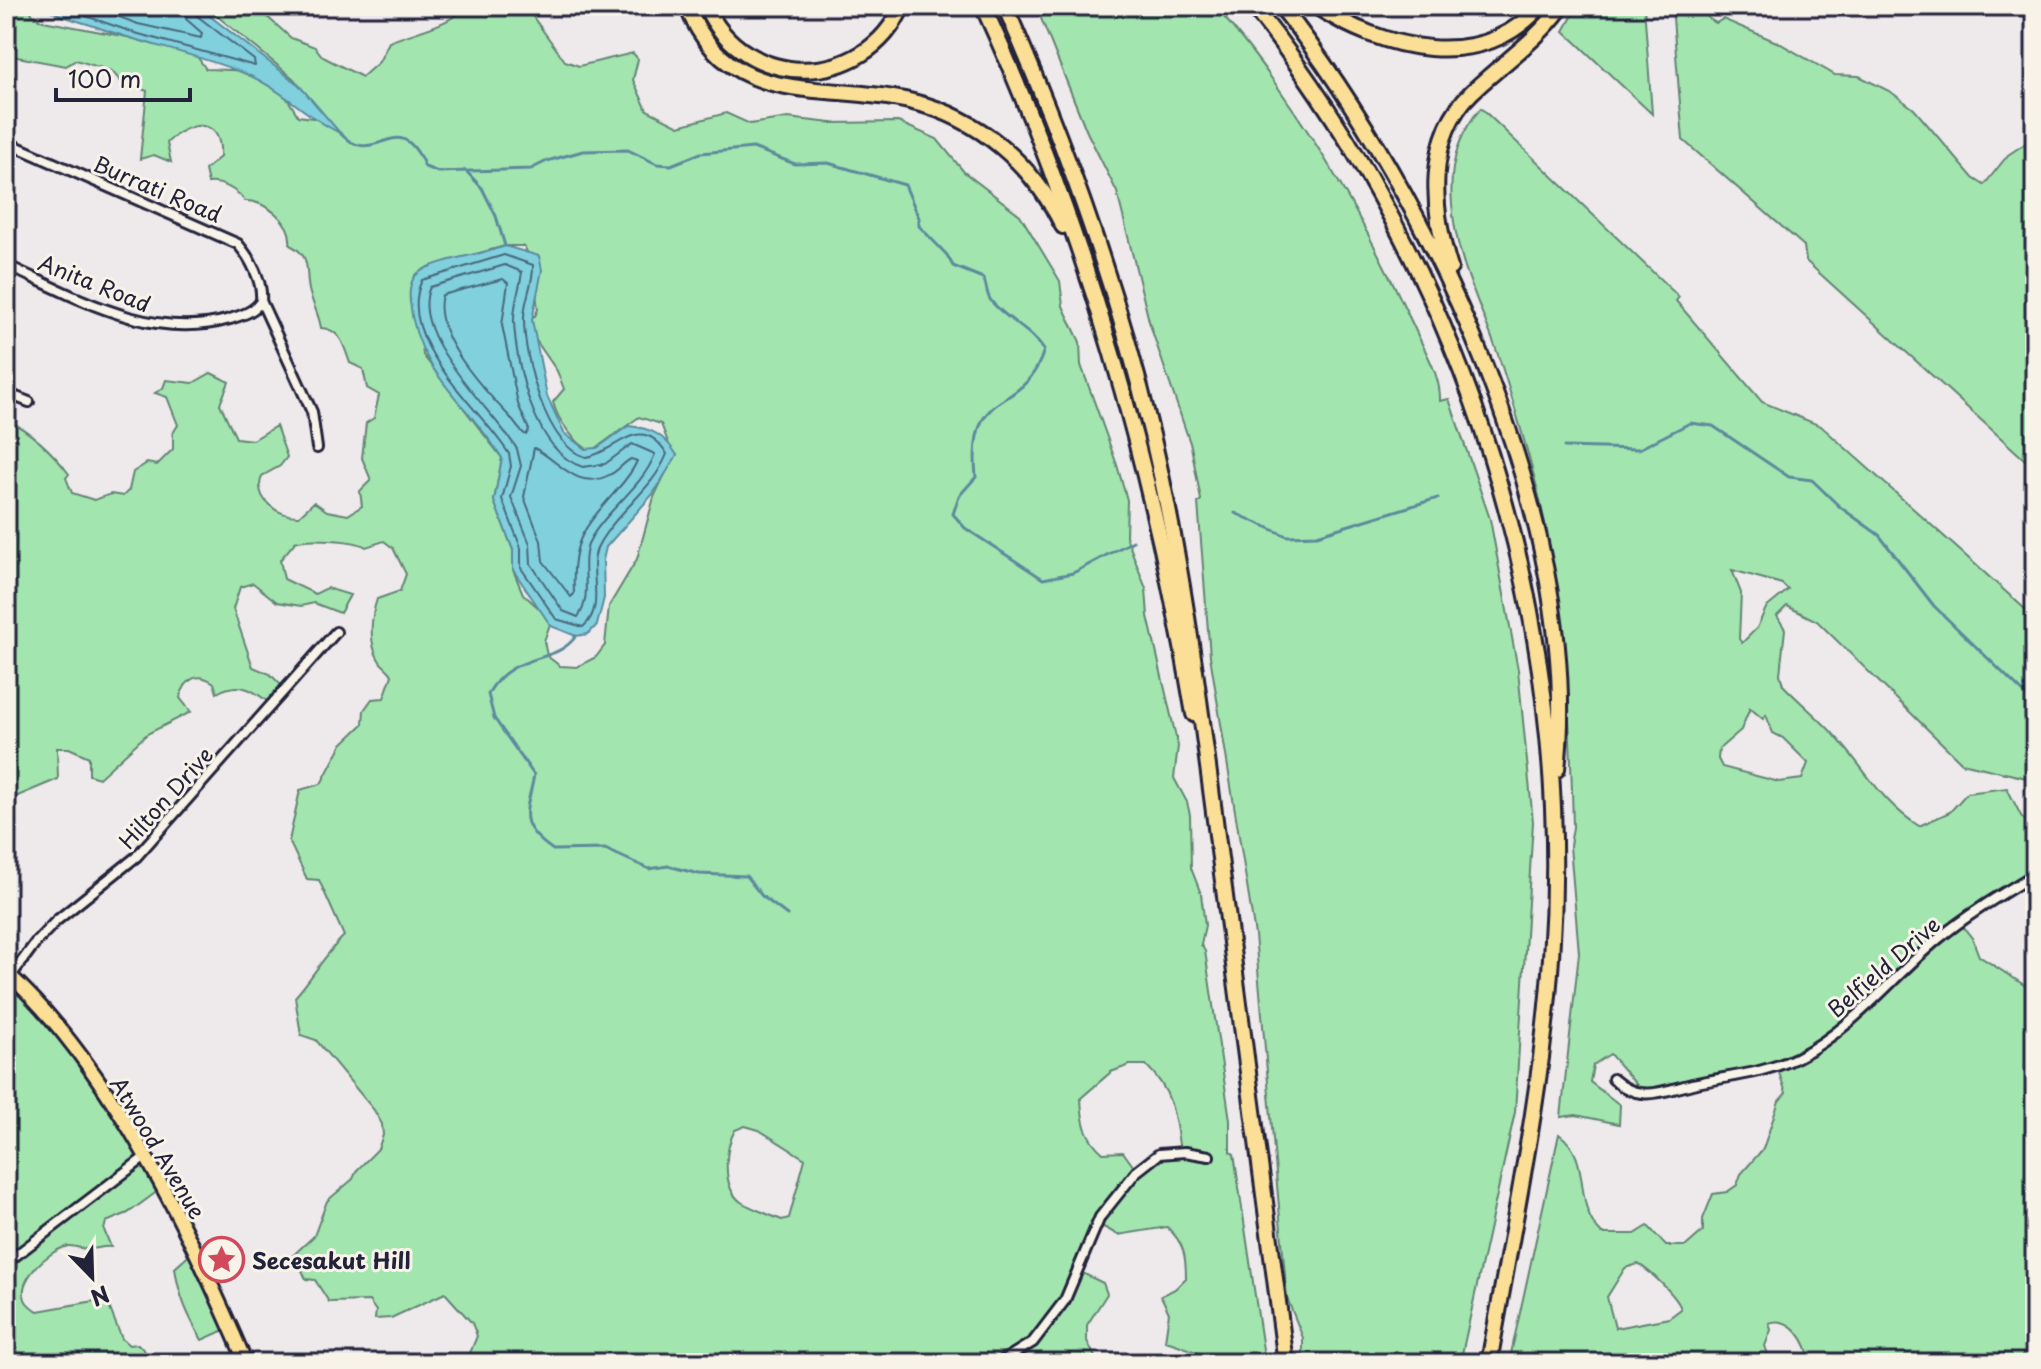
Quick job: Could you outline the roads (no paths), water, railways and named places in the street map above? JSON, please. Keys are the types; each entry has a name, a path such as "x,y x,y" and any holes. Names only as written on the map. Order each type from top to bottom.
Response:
{"highway":[{"path":"687,6 697,28 718,54 755,79 789,88 882,96 925,105 967,123 1005,149 1033,178 1056,211 1106,336"},
{"path":"706,6 724,35 746,54 773,66 802,71 837,66 864,53 884,35 902,6"},
{"path":"983,6 1056,182 1106,336 1171,596 1215,820"},
{"path":"1005,6 1087,215 1144,402 1185,594 1286,1363"},
{"path":"1253,6 1312,85 1369,176 1410,252 1462,371 1500,484 1525,588 1546,716 1553,812 1553,925 1544,1032 1489,1363"},
{"path":"1281,6 1331,74 1383,155 1427,237 1468,326"},
{"path":"1316,6 1386,41 1449,49 1498,37 1521,24 1540,6"},
{"path":"1553,812 1559,758 1559,699 1546,585 1526,492 1468,326 1438,220 1437,182 1442,143 1463,101 1546,26 1562,6"}],"main road":[{"name":"Atwood Avenue","path":"8,974 78,1055 145,1157 201,1260 246,1363"}],"street":[{"path":"6,48 10,6"},
{"name":"Burrati Road","path":"6,142 234,240 248,256 262,292 261,301 312,412 317,448"},
{"name":"Anita Road","path":"6,265 87,302 151,324 174,328 210,325 246,314 261,301"},
{"path":"6,393 29,402"},
{"name":"Hilton Drive","path":"8,974 56,921 136,857 336,632"},
{"name":"Belfield Drive","path":"1613,1079 1628,1092 1655,1093 1749,1074 1801,1055 1872,1004 1938,938 2035,874"},
{"path":"999,1363 1033,1342 1057,1311 1075,1281 1100,1217 1136,1172 1159,1154 1185,1152 1209,1156"},
{"path":"6,1263 145,1157"}],"water":[{"path":"43,6 197,6 299,85 340,133 268,85 241,72 68,18"},
{"path":"505,246 539,256 542,270 532,320 547,396 564,433 585,449 597,448 628,426 636,427 657,434 677,455 653,494 606,547 603,560 604,598 597,625 588,634 576,636 551,626 513,570 513,550 494,501 502,458 433,368 415,327 410,294 411,283 417,274 435,265"}],"waterway":[{"path":"340,133 353,143 365,146 396,138 405,140 415,149 425,167 438,172 531,169 583,151 628,150 657,164 671,165 701,153 753,148 795,164 828,163 905,185 919,218 919,226 947,255 953,266 983,278 992,302 1044,350 1035,371 1023,385 988,412 980,426 975,447 976,477 959,496 953,514 965,528 1043,579 1073,573 1133,541"},
{"path":"465,170 482,188 496,216 505,246"},
{"path":"1564,447 1639,449 1690,423 1713,426 1789,477 1812,480 1840,507 1879,535 1934,606 2035,704"},
{"path":"1235,513 1287,536 1317,535 1438,498"},
{"path":"576,636 557,652 509,671 488,694 494,718 534,775 527,807 528,824 533,832 553,850 605,849 649,869 668,866 699,874 746,876 762,896 787,915"}],"place":[{"name":"Secesakut Hill","path":"221,1259"}]}
